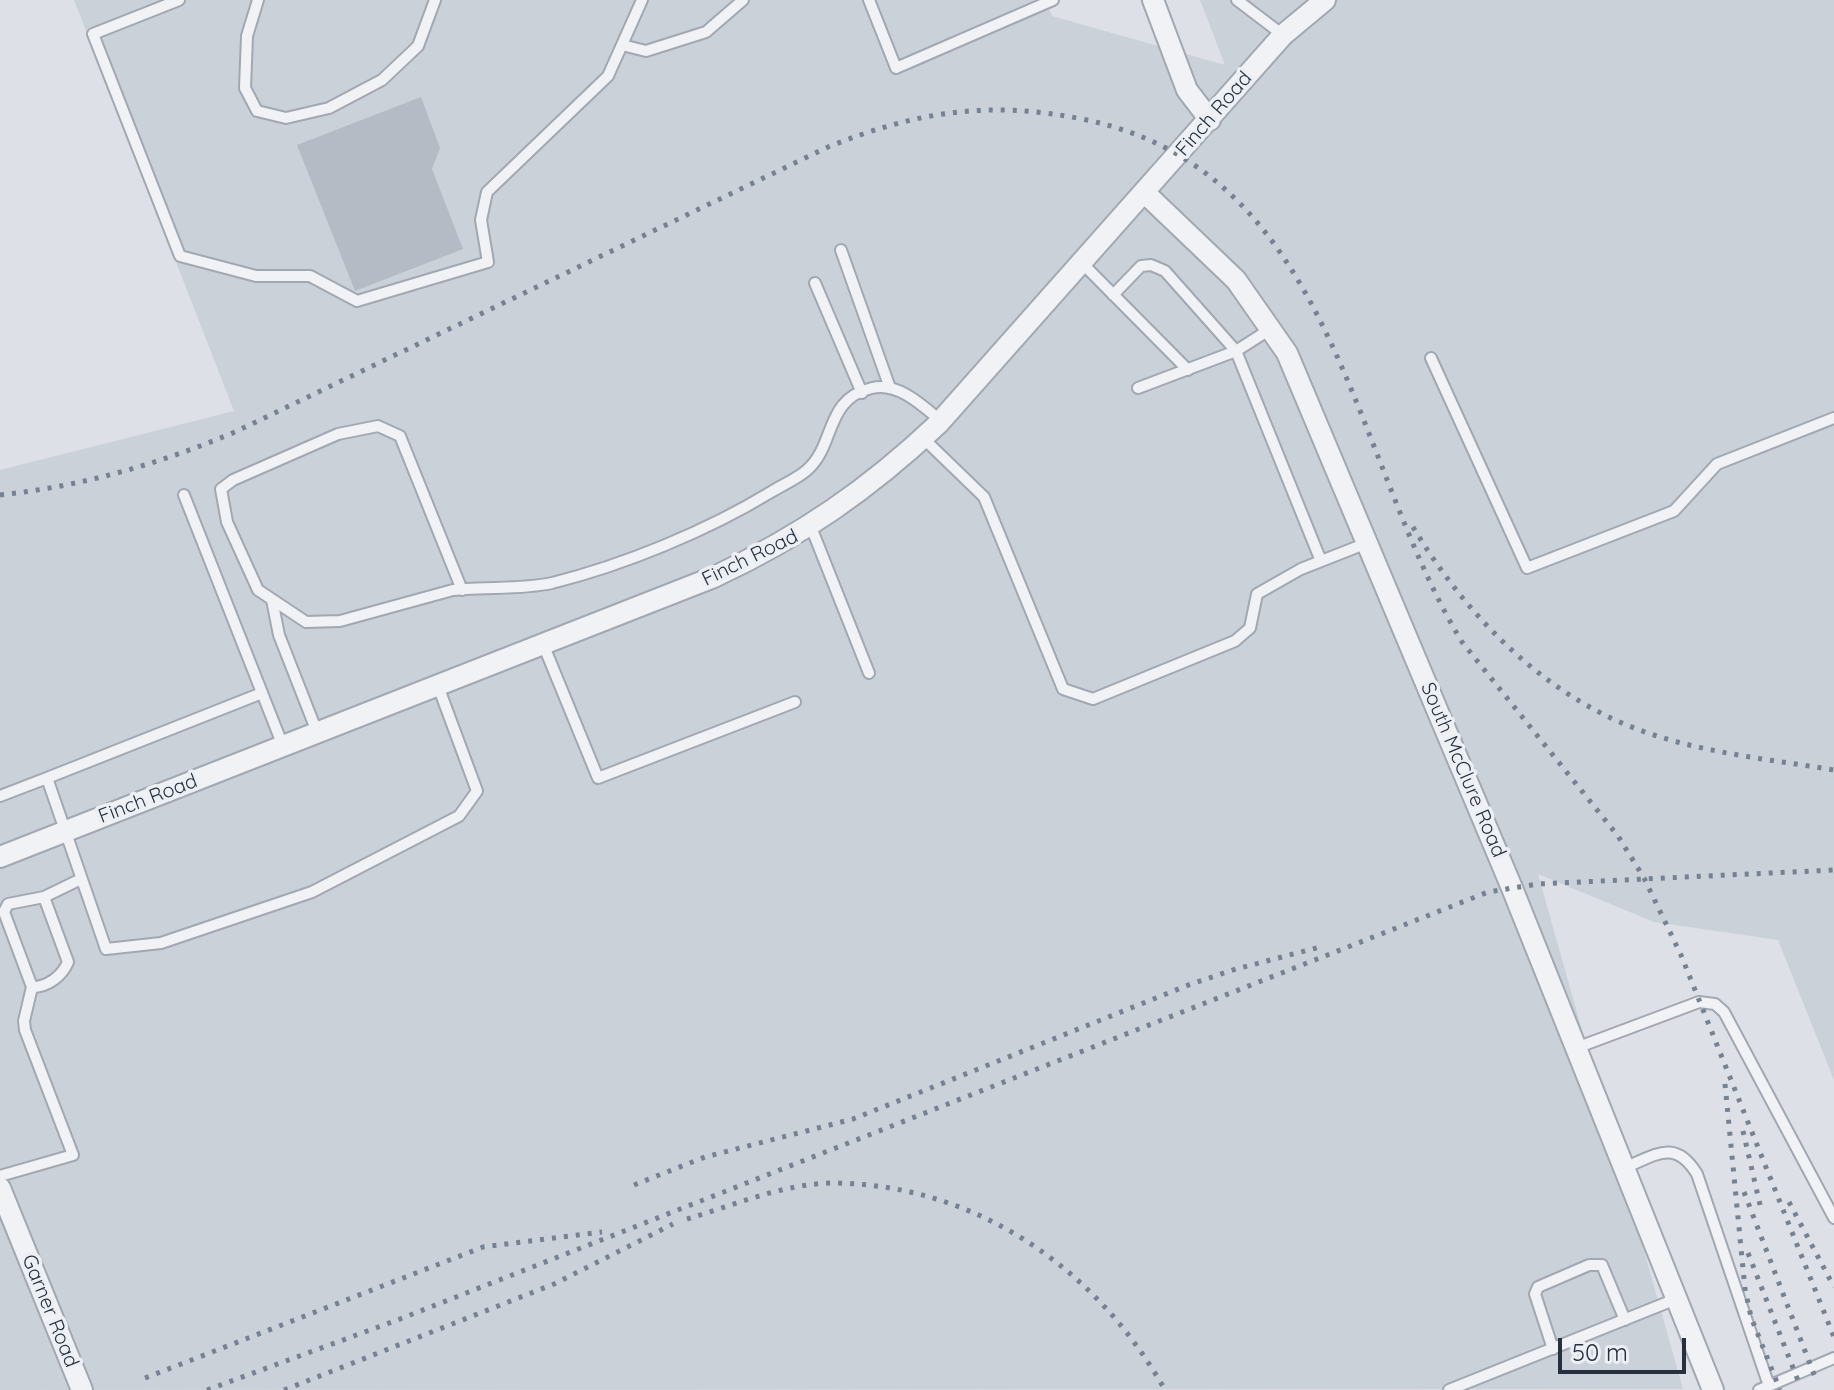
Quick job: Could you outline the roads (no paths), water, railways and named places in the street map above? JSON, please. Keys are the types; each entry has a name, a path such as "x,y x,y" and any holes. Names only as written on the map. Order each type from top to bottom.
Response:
{"street":[{"path":"1153,0 1187,90 1210,120"},
{"name":"Finch Road","path":"0,857 714,577 811,527 859,493 941,421 1283,35 1325,0"},
{"name":"South McClure Road","path":"1145,193 1236,280 1272,328 1298,377 1576,1048 1713,1390"},
{"name":"Garner Road","path":"0,1188 82,1390"}],"lane":[{"path":"179,0 93,34 180,256 256,276 310,276 357,301 488,262 481,220 487,192 608,76 642,0"},
{"path":"258,0 247,36 245,88 257,111 286,118 329,108 382,80 418,46 435,0"},
{"path":"622,45 646,51 706,32 743,0"},
{"path":"869,0 896,68 1053,0"},
{"path":"1237,0 1283,35"},
{"path":"841,250 890,388"},
{"path":"1082,263 1188,370"},
{"path":"1113,295 1141,266 1157,266 1165,271 1236,351 1321,561"},
{"path":"815,283 862,393"},
{"path":"1138,388 1236,351 1272,328"},
{"path":"1431,358 1527,568 1674,511 1717,464 1834,418"},
{"path":"462,590 400,436 378,426 338,434 233,480 221,489 227,522 258,590 306,622 340,621 462,590 550,583 724,520 806,471 822,453 833,416 849,399 871,388 890,388 915,400 941,421"},
{"path":"923,438 984,497 1063,689 1093,699 1235,641 1250,628 1257,594 1321,561 1368,543"},
{"path":"184,495 283,746"},
{"path":"811,527 869,673"},
{"path":"272,600 279,635 317,732"},
{"path":"543,644 598,778 795,702"},
{"path":"47,778 106,949 161,943 312,892 459,816 477,791 438,686"},
{"path":"0,796 262,693"},
{"path":"0,1176 73,1155 25,1030 24,1021 32,987 4,912 8,904 44,897 81,879"},
{"path":"32,987 41,987 63,973 68,962 44,897"},
{"path":"1576,1048 1699,1002 1715,1004 1724,1012 1834,1218"},
{"path":"1624,1168 1665,1152 1679,1152 1688,1159 1697,1174 1764,1388 1834,1358"},
{"path":"1553,1349 1535,1294 1538,1287 1589,1265 1602,1265 1625,1320"},
{"path":"1449,1390 1676,1299"}],"railway":[{"path":"0,495 61,486 120,472 235,432 828,147 891,125 952,113 1015,110 1082,119 1166,148 1232,196 1284,258 1325,330 1424,569 1462,642 1618,836 1644,878 1681,955 1834,1337"},
{"path":"1413,527 1459,594 1486,625 1515,653 1580,702 1616,720 1676,742 1834,770"},
{"path":"207,1390 400,1319 1488,892 1538,884 1834,870"},
{"path":"634,1185 705,1157 853,1119 1191,984 1320,947"},
{"path":"1725,1084 1745,1289 1751,1317 1780,1390"},
{"path":"1743,1131 1761,1209"},
{"path":"687,1219 760,1196 816,1184 887,1188 937,1199 984,1217 1028,1242 1068,1272 1105,1307 1137,1346 1165,1390"},
{"path":"1744,1192 1815,1377"},
{"path":"1789,1202 1834,1287"},
{"path":"284,1390 554,1284 673,1224"},
{"path":"145,1378 483,1247 602,1232"},
{"path":"1748,1253 1799,1383"}]}
